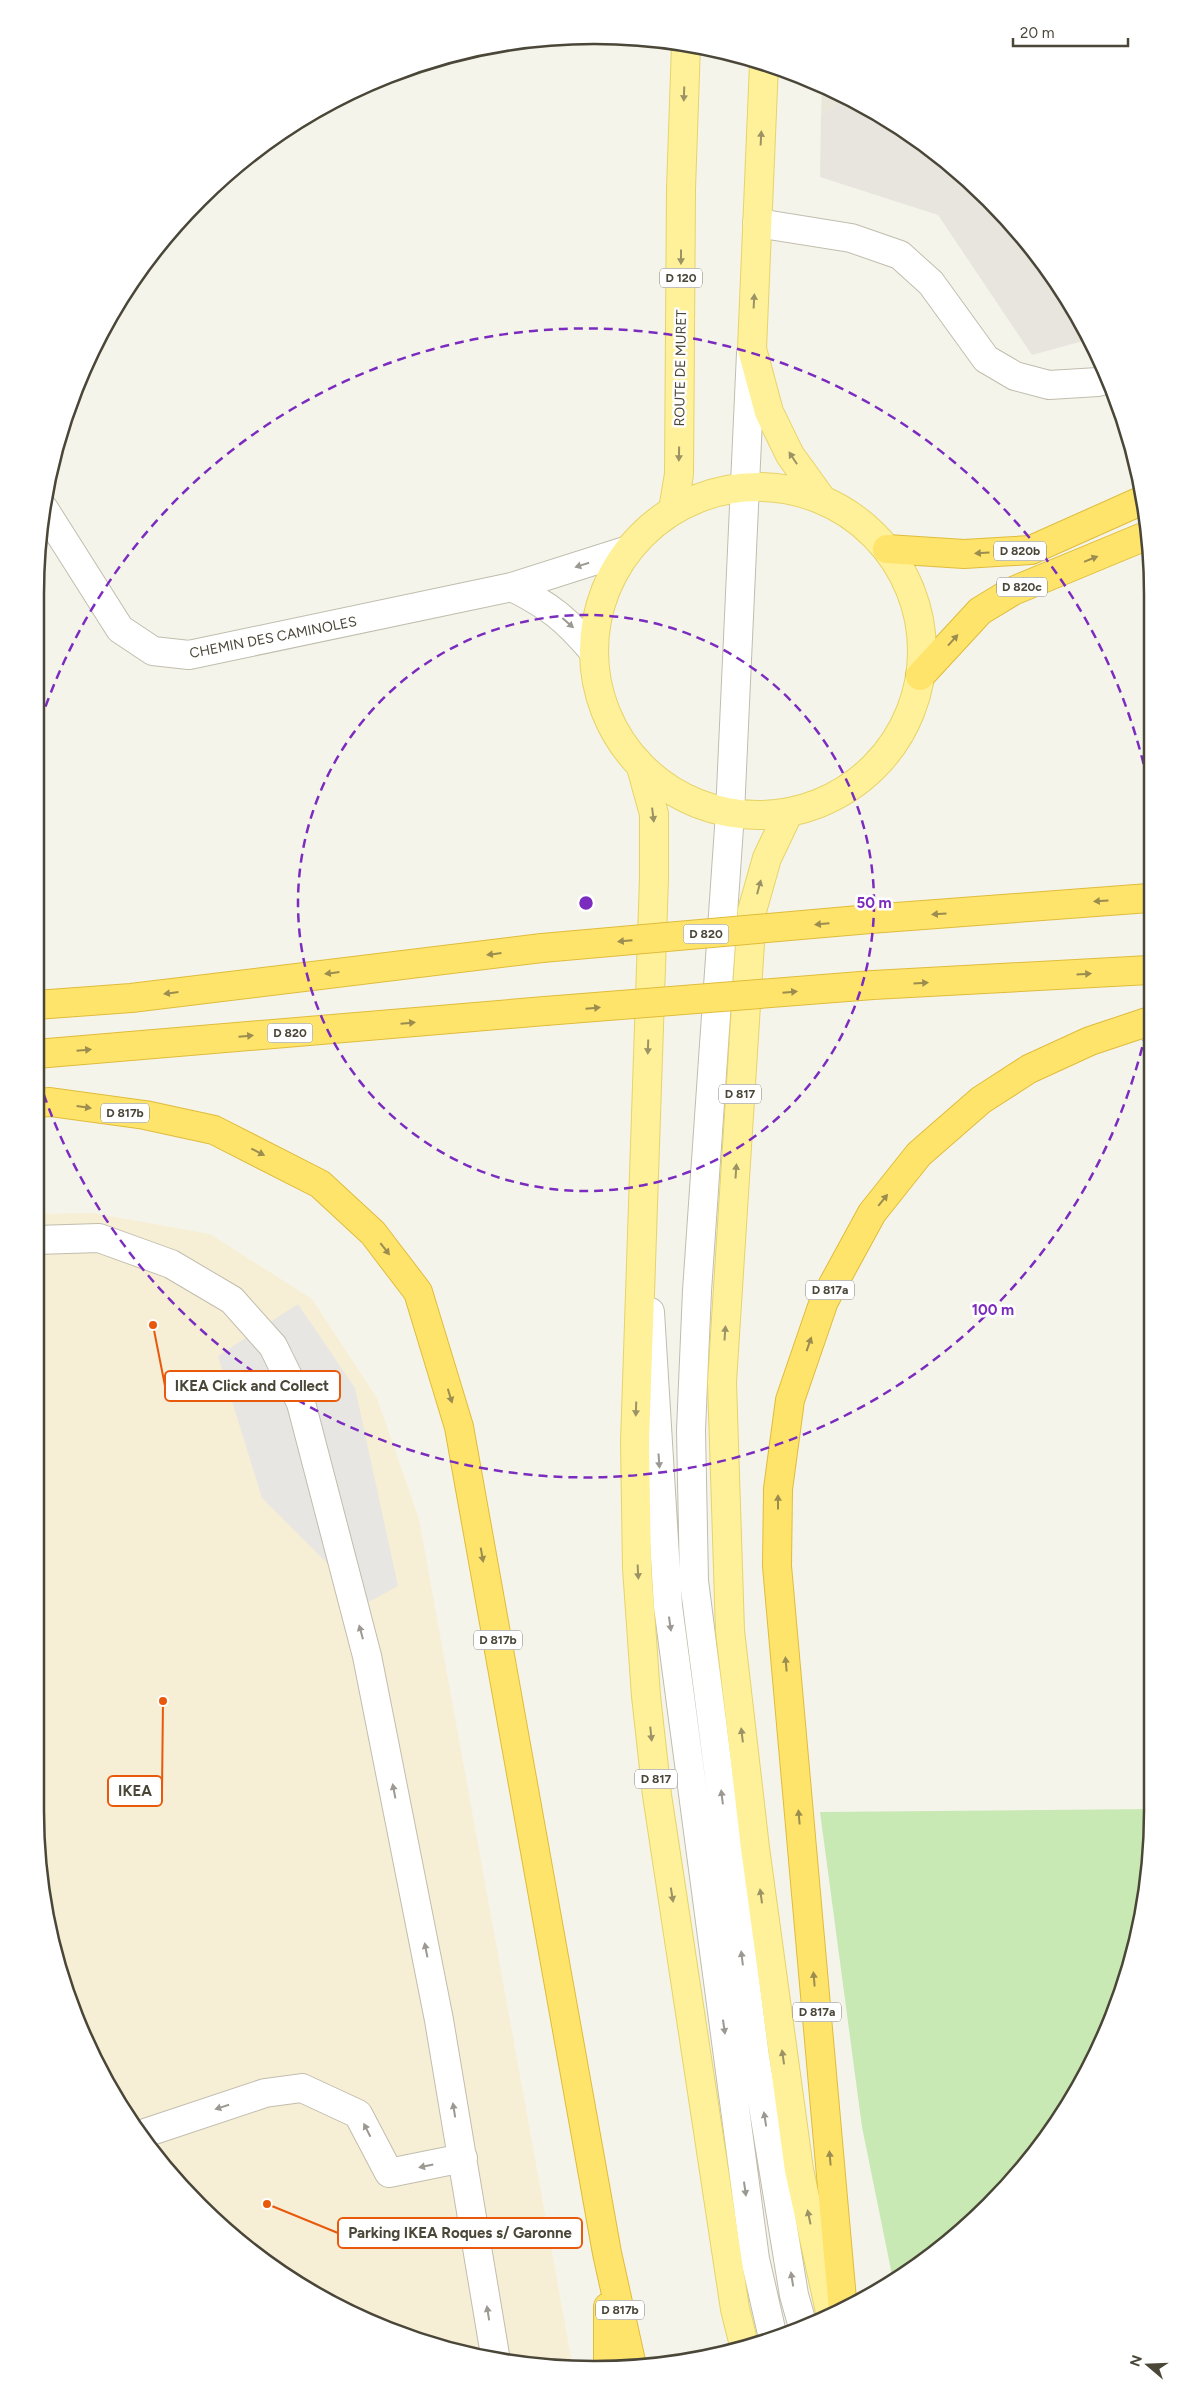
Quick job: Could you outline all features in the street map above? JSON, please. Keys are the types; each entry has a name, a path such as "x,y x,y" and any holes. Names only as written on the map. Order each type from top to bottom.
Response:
{"highway":[{"name":"D 820b","path":"887,549 964,554 1031,550 1137,503"},
{"name":"D 820c","path":"920,676 980,611 1013,591 1141,538"},
{"name":"D 820","path":"44,1004 131,998 542,948 870,919 1144,898"},
{"name":"D 820","path":"44,1053 873,985 1144,970"},
{"name":"D 817a","path":"842,2302 777,1566 778,1489 790,1400 824,1301 872,1213 919,1154 981,1100 1029,1070 1090,1041 1144,1023"},
{"name":"D 817b","path":"44,1102 145,1116 214,1130 320,1184 373,1233 418,1292 460,1428 607,2253 631,2360"},
{"path":"607,2253 608,2361"}],"main road":[{"name":"ROUTE DE MURET","path":"673,510 679,474 681,189 686,51"},
{"path":"764,71 752,350 769,412 790,455 821,498"},
{"path":"771,486 821,498 845,511 868,528 887,549 910,588 921,631 920,676 905,725 876,766 836,797 788,814 748,816 708,809 672,792 641,768 618,740 603,708 594,673 594,638 600,610 628,550 649,528 673,510 720,491 743,489 771,486"},
{"name":"D 817","path":"641,768 654,814 654,878 635,1442 637,1568 646,1696 657,1795 735,2309 743,2341"},
{"name":"D 817","path":"788,814 767,858 752,911 722,1382 730,1631 754,1838 799,2170 829,2308"}],"street":[{"path":"757,223 851,238 900,255 931,283 986,359 1015,376 1049,384 1101,380"},
{"path":"752,350 743,489 730,813 697,1291 691,1420 694,1582 755,2057 794,2295 801,2320"},
{"name":"CHEMIN DES CAMINOLES","path":"49,517 120,628 153,651 189,655 512,587 628,550"},
{"path":"512,587 545,604 572,626 594,652"},
{"path":"643,1203 668,1606 754,2259 772,2332"},
{"path":"44,1240 99,1238 171,1264 232,1300 273,1346 301,1403 367,1656 439,2020 495,2352"},
{"path":"147,2132 266,2093 302,2088 358,2114 389,2173 463,2158"}],"shaded area":[{"path":"822,93 842,102 821,115"},
{"path":"842,102 900,136 957,180 1008,231 1031,259 1052,288 1083,341 1032,355 938,215 820,177 821,115"},
{"path":"93,1213 210,1234 312,1299 377,1398 419,1519 572,2360 522,2357 487,2351 417,2332 351,2305 288,2269 231,2225 180,2174 136,2117 100,2054 73,1988 62,1953 48,1883 45,1847 44,1214"},
{"path":"298,1304 355,1388 398,1586 343,1616 332,1568 262,1498 218,1356"}],"green space":[{"path":"1144,1809 1140,1883 1126,1953 1102,2022 1071,2086 1052,2117 1008,2174 957,2225 929,2248 892,2274 862,2127 820,1812"}],"place":[{"name":"IKEA Click and Collect","path":"153,1325"},
{"name":"IKEA","path":"163,1701"},
{"name":"Parking IKEA Roques s/ Garonne","path":"267,2204"}]}
